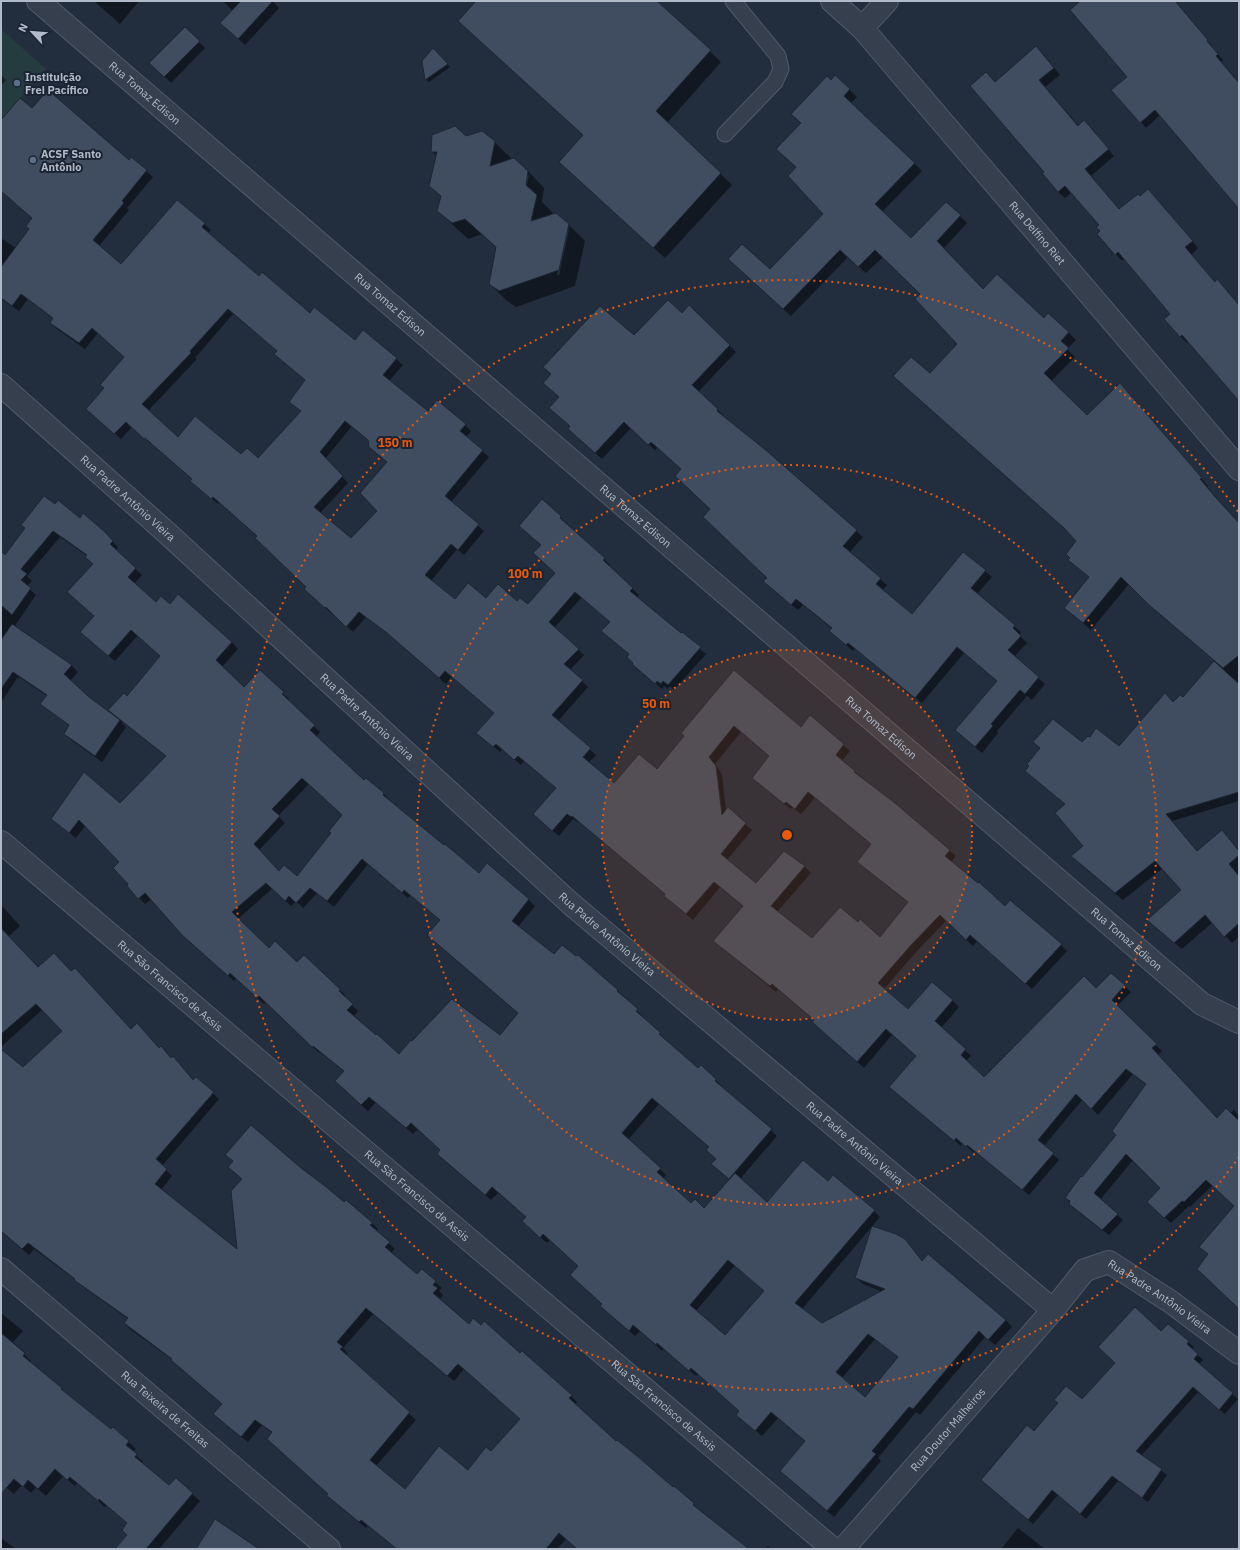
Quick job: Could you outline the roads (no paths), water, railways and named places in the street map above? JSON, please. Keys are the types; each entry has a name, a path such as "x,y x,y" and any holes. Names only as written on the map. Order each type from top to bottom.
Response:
{"street":[{"name":"Rua Tomaz Edison","path":"38,1 1202,1004 1239,1022"},
{"name":"Rua Delfino Riet","path":"832,1 862,28 1239,469"},
{"path":"862,28 887,1"},
{"name":"Rua Padre Antônio Vieira","path":"1,385 168,533 570,903 1053,1310 1085,1270 1109,1262 1171,1302 1239,1353"},
{"name":"Rua São Francisco de Assis","path":"1,842 833,1549"},
{"name":"Rua Teixeira de Freitas","path":"1,1269 329,1549"},
{"name":"Rua Doutor Malheiros","path":"843,1549 1053,1310"}],"lane":[{"path":"725,134 775,82 780,69 778,56 733,1"}],"place":[{"name":"Instituição Frei Pacífico","path":"17,83"},
{"name":"ACSF Santo Antônio","path":"33,160"}]}
